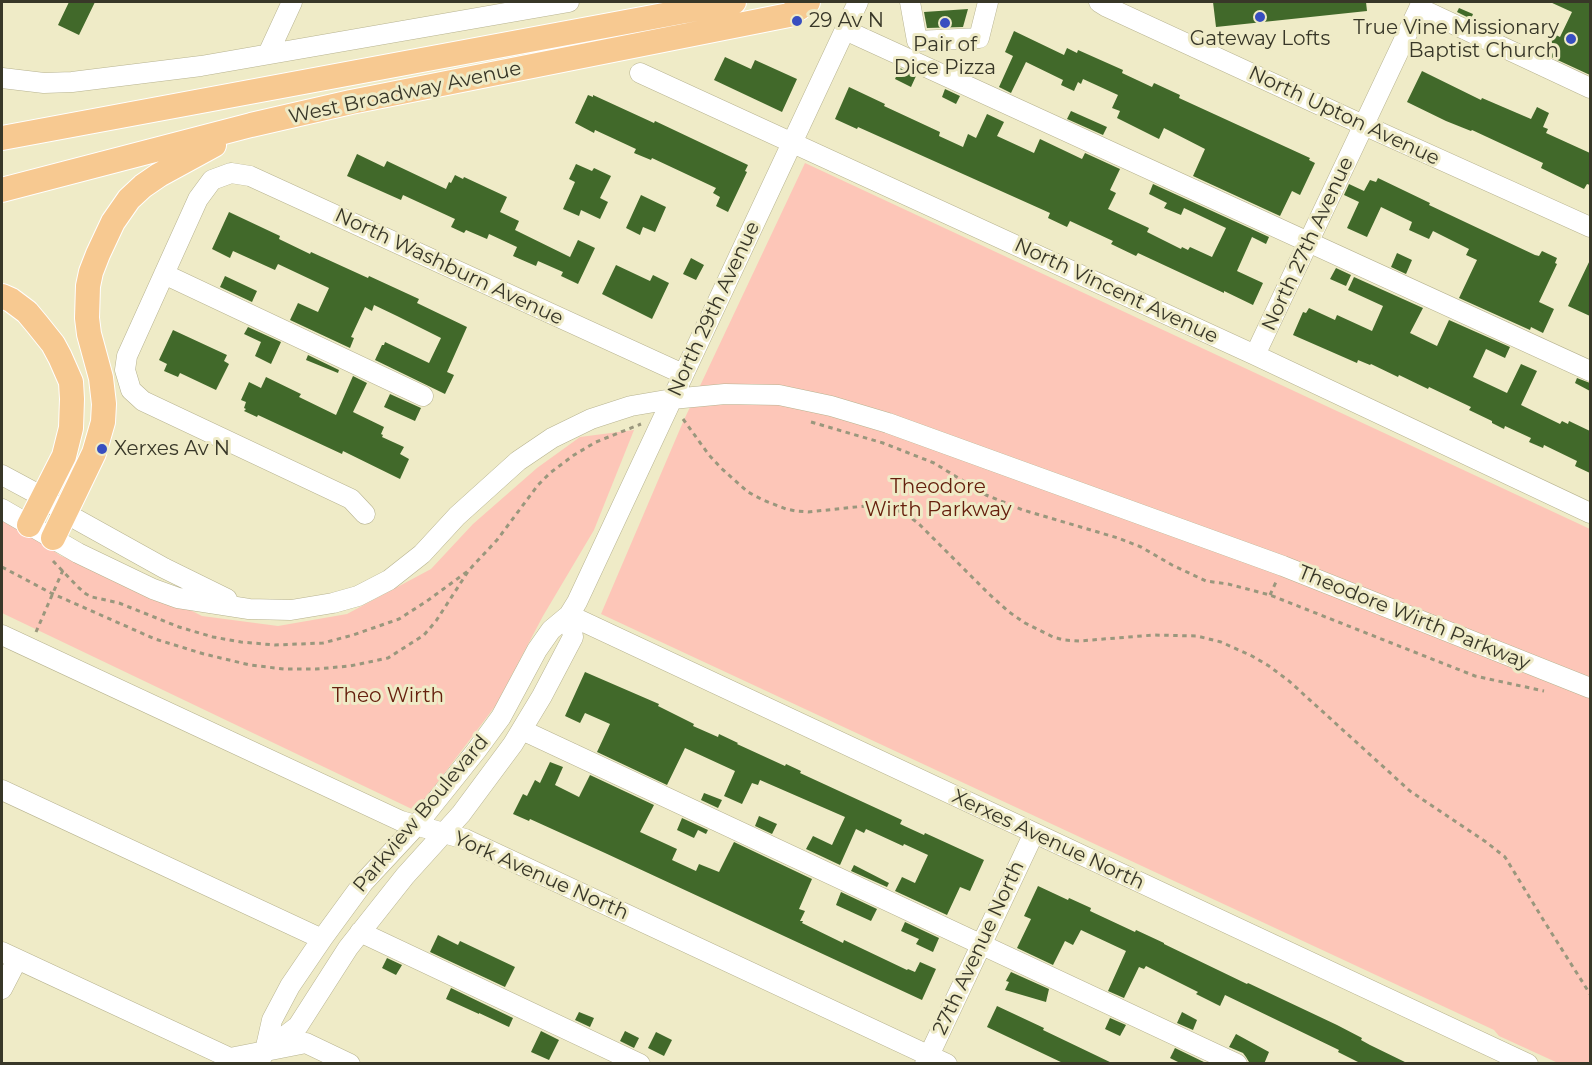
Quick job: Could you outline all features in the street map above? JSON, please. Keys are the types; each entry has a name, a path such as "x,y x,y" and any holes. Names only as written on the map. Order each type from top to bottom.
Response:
{"main road":[{"name":"West Broadway Avenue","path":"2,138 734,2"},
{"name":"West Broadway Avenue","path":"2,190 251,125 363,100 789,15 808,2"},
{"path":"53,538 94,453 103,422 104,404 101,378 89,334 87,303 91,272 113,222 129,199 143,186 183,161 251,125"},
{"path":"2,296 27,312 37,324 53,344 71,382 71,428 64,456 29,525"}],"street":[{"path":"268,54 292,2"},
{"path":"487,2 510,12"},
{"path":"2,78 44,83 72,82 201,66 569,2"},
{"name":"North 29th Avenue","path":"569,615 676,408 683,374 858,2"},
{"path":"910,2 917,41 979,38 988,2"},
{"name":"North Upton Avenue","path":"1099,2 1364,126 1590,227"},
{"path":"1421,5 1590,88"},
{"name":"North 27th Avenue","path":"1255,355 1421,5"},
{"path":"846,30 1590,371"},
{"name":"North Vincent Avenue","path":"640,73 1255,355 1590,513"},
{"name":"North Washburn Avenue","path":"164,274 198,199 212,180 231,173 250,176 683,374"},
{"path":"365,514 351,499 143,401 131,390 125,370 127,356 164,274 423,396"},
{"name":"Theodore Wirth Parkway","path":"2,509 78,554 153,589 178,598 249,609 291,610 358,596 389,580 422,554 457,516 518,461 552,438 591,419 631,406 676,408 725,394 779,395 831,406 888,423 1282,566 1590,688"},
{"name":"Theodore Wirth Parkway","path":"2,476 43,497 65,513 164,568 249,609"},
{"name":"Parkview Boulevard","path":"569,615 573,636 542,696 497,766 460,814 360,932 298,1026 262,1057 272,1020 322,939 363,883 416,826 501,717 550,630 569,615"},
{"name":"Xerxes Avenue North","path":"569,615 1034,833 1490,1055 1528,1064"},
{"name":"York Avenue North","path":"2,635 401,821 465,839 934,1061"},
{"path":"522,730 1237,1064"},
{"path":"2,790 322,939"},
{"name":"27th Avenue North","path":"934,1061 981,945 1034,833"},
{"path":"360,932 640,1064"},
{"path":"2,989 9,956 230,1058 262,1057 306,1043 350,1064"},
{"path":"262,1057 289,1064"}],"path":[{"path":"676,408 690,416"},
{"path":"676,408 709,455 748,492 786,509 796,511 808,512 875,505 886,506 903,513 918,523 1009,612 1053,637 1079,641 1154,635 1197,636 1221,642 1269,666 1289,681 1410,791 1505,856 1590,994"},
{"path":"805,420 883,443 934,463 986,495 1023,510 1142,547 1172,565 1206,581 1270,595 1475,676 1551,692"},
{"path":"2,567 53,594 155,639 250,665 284,669 316,669 350,666 388,658 424,635 447,606 469,570 497,540 538,485 574,455 596,442 638,425"},
{"path":"29,648 63,570"}],"green space":[{"name":"Theodore Wirth Parkway","path":"805,163 1590,529 1590,1063 1558,1063 1499,1036 1494,1030 601,614 683,422"},
{"name":"Theo Wirth","path":"634,430 594,530 543,616 496,705 416,811 2,613 2,516 61,556 131,580 202,616 278,626 347,614 431,569 473,524 537,468 580,437"}],"building":[{"path":"69,2 95,2 79,35 58,25"},
{"name":"Gateway Lofts","path":"1213,2 1366,2 1367,11 1216,27"},
{"name":"True Vine Missionary Baptist Church","path":"1550,2 1590,2 1590,75 1551,57 1554,50 1548,47 1554,34 1560,37 1572,12"},
{"path":"1459,8 1473,14 1471,19 1457,12"},
{"name":"Pair of Dice Pizza","path":"968,9 963,27 927,28 924,12"},
{"path":"1014,31 1064,55 1067,48 1077,53 1078,50 1123,70 1122,73 1152,87 1154,83 1180,95 1179,98 1310,158 1309,160 1315,163 1300,195 1292,191 1280,216 1193,176 1205,149 1164,128 1159,139 1117,118 1120,111 1112,108 1118,95 1083,79 1081,84 1078,82 1074,91 1061,85 1063,80 1026,62 1011,93 999,87 1013,56 1005,52"},
{"path":"725,57 751,69 755,60 797,79 782,112 714,80"},
{"path":"900,68 916,76 911,87 895,79"},
{"path":"1422,71 1481,100 1482,98 1531,119 1537,107 1549,113 1543,127 1548,129 1546,133 1590,153 1590,185 1587,184 1584,189 1541,168 1543,163 1407,102"},
{"path":"849,87 940,132 939,136 963,147 968,134 976,138 987,114 1004,122 997,136 1034,153 1040,139 1082,159 1085,153 1120,169 1110,190 1116,193 1108,209 1149,228 1147,232 1181,249 1182,247 1188,250 1190,247 1212,257 1226,228 1184,208 1181,215 1164,208 1167,203 1149,194 1153,184 1269,237 1266,244 1252,237 1237,271 1263,283 1253,305 1138,253 1136,256 1111,244 1113,241 1070,221 1067,227 1048,218 1050,213 858,127 857,129 835,119"},
{"path":"945,89 960,96 956,104 942,97"},
{"path":"588,95 593,97 593,95 654,123 655,121 748,165 745,171 747,172 728,212 716,206 720,197 713,193 716,188 652,158 651,160 634,153 636,149 575,123"},
{"path":"1071,111 1107,127 1103,135 1067,119"},
{"path":"357,154 384,167 387,161 446,189 455,175 463,179 464,177 507,197 500,212 519,221 515,230 570,257 578,240 595,248 578,284 561,276 563,272 538,261 536,266 513,256 517,247 489,234 487,239 466,230 464,233 451,227 455,219 403,195 401,200 347,176"},
{"path":"576,164 592,171 594,168 611,176 600,198 608,202 600,219 581,210 579,216 563,209 575,182 569,179"},
{"path":"1378,178 1535,255 1539,256 1542,251 1557,258 1555,263 1557,264 1539,302 1554,309 1543,333 1531,327 1530,330 1459,298 1477,260 1466,255 1469,249 1433,231 1429,239 1409,230 1412,222 1381,207 1367,237 1347,228 1359,202 1344,195 1349,184 1364,191 1370,180 1376,182"},
{"path":"641,195 666,207 655,232 643,227 640,235 626,228"},
{"path":"229,212 280,236 279,239 310,254 311,252 419,299 417,303 467,327 447,372 454,375 445,394 375,360 385,342 429,363 441,338 374,305 372,311 365,307 351,337 354,338 350,348 290,320 298,303 318,312 329,288 278,264 275,270 233,251 230,258 212,249"},
{"path":"1397,253 1412,260 1406,274 1391,267"},
{"path":"691,258 704,265 696,280 683,274"},
{"path":"1590,260 1590,316 1568,306"},
{"path":"616,265 650,281 653,275 669,283 652,319 602,294"},
{"path":"1336,268 1351,275 1346,286 1330,279"},
{"path":"225,276 257,291 252,302 220,287"},
{"path":"1354,277 1423,308 1410,333 1437,346 1449,320 1510,347 1505,358 1486,349 1473,377 1507,393 1521,364 1537,371 1521,405 1560,424 1562,421 1568,424 1569,421 1590,431 1590,473 1575,466 1577,461 1544,445 1543,448 1529,442 1531,438 1505,426 1504,429 1492,423 1469,410 1471,407 1429,387 1428,389 1371,364 1358,360 1357,363 1293,335 1303,312 1306,313 1309,308 1335,320 1337,315 1372,331 1383,306 1348,290"},
{"path":"248,327 281,342 271,364 255,356 261,342 244,334"},
{"path":"173,330 227,355 224,361 229,364 216,390 180,373 178,377 164,371 167,364 159,360"},
{"path":"308,355 339,370 338,373 306,360"},
{"path":"353,376 367,383 353,412 384,427 382,437 404,447 400,454 409,459 400,479 343,451 342,454 258,415 257,417 244,411 246,402 241,400 249,382 261,388 266,377 301,394 299,397 336,415"},
{"path":"1577,378 1590,383 1590,391 1575,383"},
{"path":"390,394 421,408 415,421 384,407"},
{"path":"585,672 659,704 658,706 694,724 693,726 718,737 719,734 785,766 786,764 801,771 800,773 902,820 900,824 984,860 970,891 960,887 947,915 895,891 902,877 915,883 928,855 866,829 864,833 856,829 840,865 806,849 813,836 832,845 845,817 760,780 758,785 752,783 742,804 724,796 735,771 685,748 667,785 597,752 610,724 585,713 580,723 565,716"},
{"path":"550,762 563,767 555,785 579,797 590,775 654,805 640,832 677,849 672,860 696,871 699,864 719,872 734,842 812,879 799,909 805,911 800,921 843,943 844,940 907,970 915,972 920,962 936,969 922,1000 605,853 530,819 529,821 513,814 523,794 527,796 535,780 540,783"},
{"path":"704,793 722,800 718,808 701,800"},
{"path":"759,816 777,824 772,834 755,826"},
{"path":"682,818 708,830 706,834 698,830 694,838 677,830"},
{"path":"854,865 889,883 887,887 851,871"},
{"path":"1038,886 1091,908 1090,911 1135,932 1136,930 1337,1025 1362,1038 1361,1040 1370,1045 1409,1064 1362,1064 1338,1052 1339,1050 1225,995 1220,1006 1196,994 1198,992 1146,966 1144,969 1139,967 1124,998 1108,991 1126,951 1081,930 1073,945 1065,941 1053,965 1017,948 1031,919 1024,916"},
{"path":"841,892 877,909 871,921 836,905"},
{"path":"905,922 939,938 933,952 916,944 919,939 901,931"},
{"path":"438,935 458,945 460,941 515,967 505,987 430,952"},
{"path":"387,958 402,965 396,975 382,968"},
{"path":"1011,972 1049,989 1046,1002 1005,990 1009,982 1006,981"},
{"path":"451,988 513,1018 509,1027 446,999"},
{"path":"997,1006 1114,1064 1065,1064 987,1027"},
{"path":"579,1012 594,1018 590,1027 575,1020"},
{"path":"1182,1012 1197,1020 1193,1030 1177,1023"},
{"path":"1110,1018 1126,1025 1120,1036 1105,1029"},
{"path":"541,1031 559,1040 549,1060 531,1052"},
{"path":"625,1031 639,1038 634,1048 620,1041"},
{"path":"656,1032 672,1040 664,1056 648,1048"},
{"path":"1236,1034 1269,1052 1264,1064 1252,1064 1243,1053 1229,1047"},
{"path":"1175,1048 1208,1064 1182,1064 1170,1058"}],"place":[{"name":"Gateway Lofts","path":"1260,17"},
{"name":"29 Av N","path":"797,21"},
{"name":"Pair of Dice Pizza","path":"945,23"},
{"name":"True Vine Missionary Baptist Church","path":"1571,39"},
{"name":"Xerxes Av N","path":"102,449"}]}
